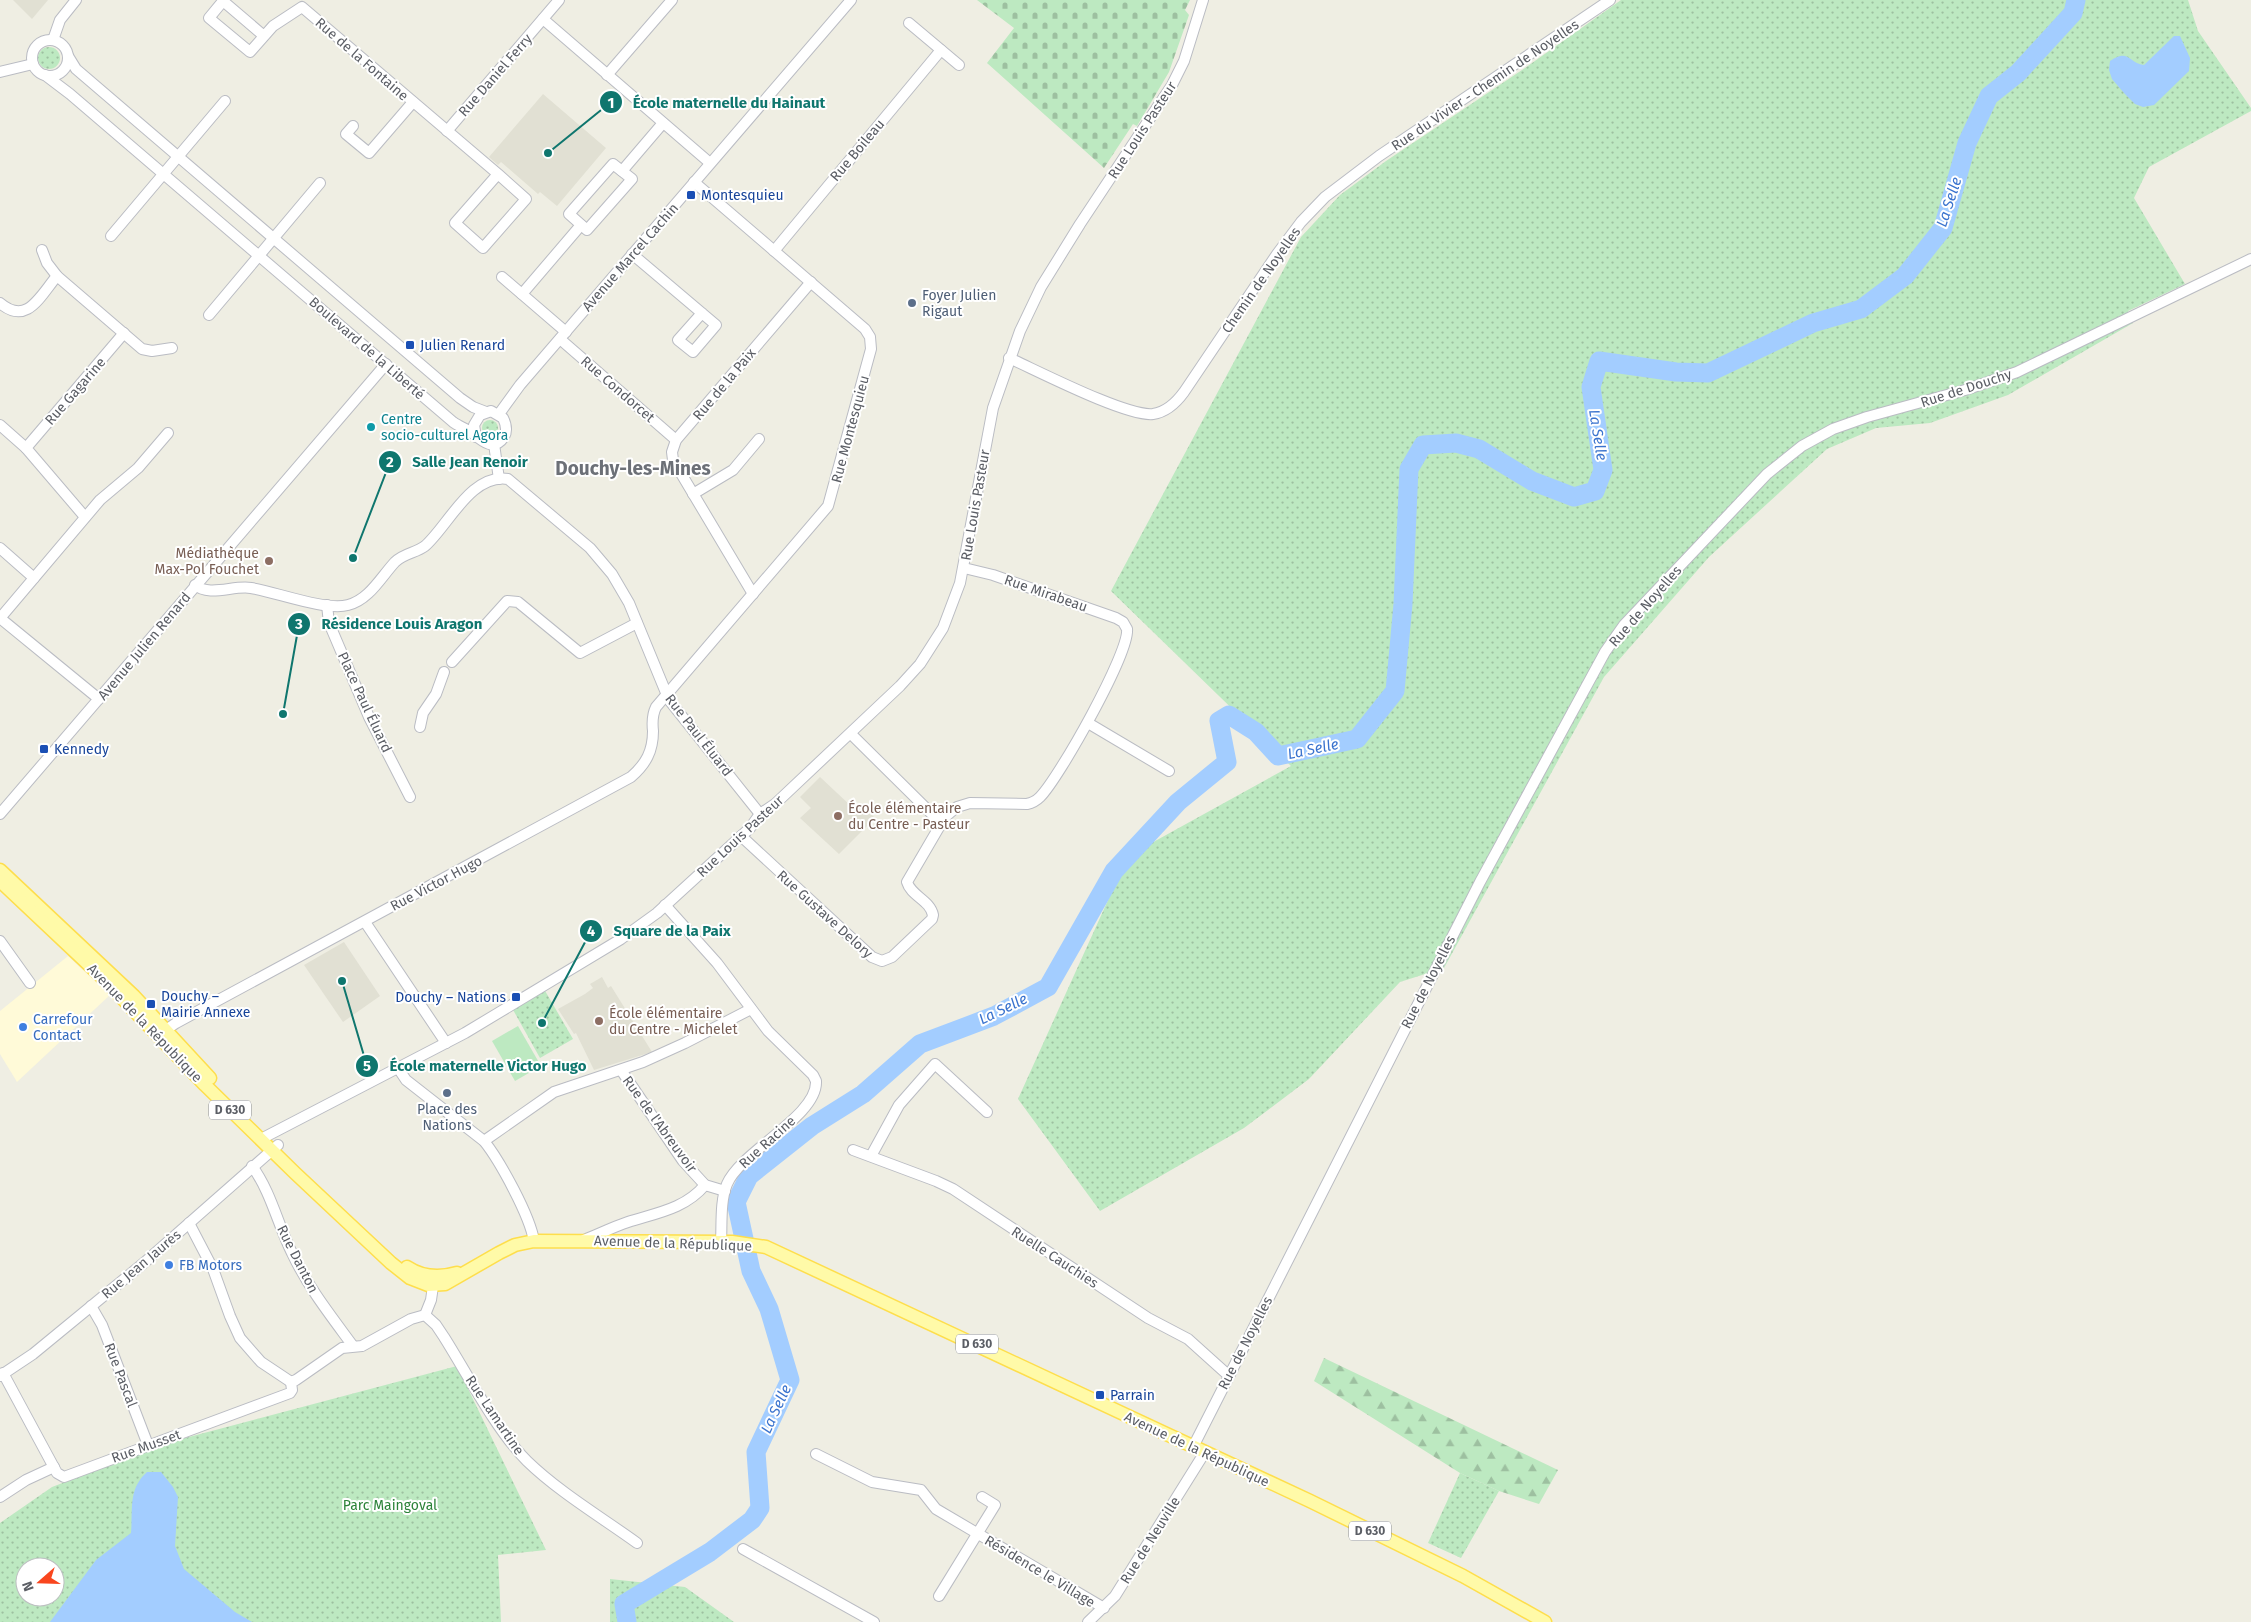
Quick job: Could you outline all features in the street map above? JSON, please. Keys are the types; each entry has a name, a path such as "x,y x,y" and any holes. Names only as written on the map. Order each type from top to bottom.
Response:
{"main road":[{"name":"Avenue de la République","path":"2,880 162,1033 212,1092 269,1142 398,1269 416,1281 434,1280 450,1283 515,1245 534,1241 726,1242 760,1246 778,1251 1463,1576 1545,1622"}],"street":[{"path":"53,40 60,20 76,0"},
{"name":"Rue Daniel Ferry","path":"447,131 559,0"},
{"path":"607,75 672,0"},
{"name":"Avenue Marcel Cachin","path":"499,414 510,398 563,335 851,0"},
{"name":"Rue Louis Pasteur","path":"269,1142 398,1068 446,1043 621,939 665,905 750,828 760,814 776,804 905,681 935,643 951,611 964,568 993,408 1009,358 1041,287 1080,224 1172,85 1184,61 1202,0"},
{"name":"Rue du Vivier - Chemin de Noyelles","path":"1360,170 1610,0"},
{"name":"Rue de la Fontaine","path":"264,36 223,1 209,18 250,52 278,22 306,4 413,102 498,174 526,199 483,248 455,223 498,174"},
{"path":"543,19 710,163"},
{"path":"909,23 959,65"},
{"path":"53,40 64,47 68,56 66,66 53,76 46,75 37,70 33,64 32,54 43,41 53,40"},
{"name":"Rue Boileau","path":"774,251 941,50"},
{"name":"Boulevard de la Liberté","path":"68,56 76,69 464,402 486,412"},
{"path":"0,72 33,64"},
{"name":"Boulevard de la Liberté","path":"46,75 453,422 476,437"},
{"path":"111,236 225,101"},
{"name":"Rue de la Fontaine","path":"353,126 346,134 369,154 413,102"},
{"path":"622,172 663,123"},
{"path":"613,164 622,172 632,180 587,230 569,214 613,164"},
{"name":"Chemin de Noyelles","path":"1009,358 1124,408 1151,414 1165,410 1175,403 1184,392 1301,222 1329,194 1360,170"},
{"name":"Rue Montesquieu","path":"666,695 831,502 871,350 870,337 866,329 694,182"},
{"path":"209,315 320,183"},
{"path":"522,294 581,225"},
{"path":"42,250 47,263 57,276 146,350 172,348"},
{"path":"632,254 702,313"},
{"name":"Rue de Douchy","path":"1702,541 1771,470 1823,434 1854,421 1965,390 2017,372 2251,259"},
{"path":"0,303 12,311 24,312 30,308 57,276"},
{"path":"502,277 563,335"},
{"name":"Rue de la Paix","path":"676,440 811,282"},
{"name":"Rue Gagarine","path":"26,448 124,333"},
{"name":"Rue Condorcet","path":"563,335 676,440"},
{"name":"Avenue Julien Renard","path":"0,814 386,364"},
{"path":"486,412 499,414 506,422 506,430 502,439 494,444 484,443 476,437 474,430 475,420 486,412"},
{"path":"0,426 26,448 85,517"},
{"path":"99,699 0,617 104,496 138,468 168,433"},
{"path":"693,494 733,470 759,439"},
{"path":"676,440 672,452 673,460 753,594"},
{"path":"195,585 202,589 212,590 237,587 252,588 343,606 363,598 400,558 425,546 474,489 499,478 494,444"},
{"name":"Rue Paul Éluard","path":"499,478 512,481 595,553 621,587 666,695 760,814"},
{"name":"Rue de Noyelles","path":"1192,1446 1480,882 1602,658 1624,625 1702,541"},
{"path":"0,548 34,578"},
{"name":"Rue Mirabeau","path":"964,568 993,575 1116,618 1126,626 1128,633 1126,642 1088,723"},
{"path":"452,662 507,601 518,602 580,653 637,623"},
{"name":"Place Paul Éluard","path":"327,604 328,624 369,717 410,798"},
{"path":"420,727 423,713 436,694 444,672"},
{"name":"Rue Victor Hugo","path":"162,1033 626,781 640,768 650,753 653,739 653,714 666,695"},
{"path":"851,734 941,823 952,810 966,804 1022,805 1036,801 1056,776 1088,723 1169,771"},
{"name":"Rue Gustave Delory","path":"741,836 875,959 882,961 892,957 929,922 933,915 931,908 912,890 907,882 941,823"},
{"path":"484,1141 554,1092 621,1070 685,1043 751,1009 717,963 665,905"},
{"path":"365,922 446,1043"},
{"path":"0,942 30,983"},
{"name":"Rue Racine","path":"726,1242 725,1191 728,1181 740,1166 802,1110 815,1088 816,1081 813,1075 768,1030 751,1009"},
{"path":"871,1156 899,1104 935,1064 987,1112"},
{"path":"398,1068 406,1080 484,1141 494,1154 529,1220 534,1241"},
{"name":"Rue de l'Abreuvoir","path":"621,1070 678,1154 705,1185 725,1191"},
{"name":"Rue Jean Jaurès","path":"2,1374 32,1354 189,1223 252,1166 269,1142"},
{"name":"Ruelle Cauchies","path":"852,1150 953,1189 1148,1318 1188,1339 1228,1375"},
{"name":"Rue Danton","path":"252,1166 261,1180 296,1261 322,1304 352,1346"},
{"name":"Avenue de la République","path":"584,1240 621,1224 672,1209 698,1192 705,1185"},
{"path":"189,1223 213,1269 240,1338 261,1362 290,1382 296,1380 338,1350 352,1346 362,1346 411,1319 425,1316 430,1304 434,1280"},
{"name":"Rue Pascal","path":"91,1306 102,1325 148,1445"},
{"name":"Rue Lamartine","path":"425,1316 440,1330 502,1431 526,1460 546,1477 637,1543"},
{"path":"0,1497 26,1480 54,1467 2,1374"},
{"name":"Rue Musset","path":"54,1467 60,1476 68,1476 290,1394 290,1382"},
{"name":"Rue de Neuville","path":"1088,1622 1104,1608 1124,1582 1205,1452"},
{"name":"Résidence le Village","path":"816,1454 868,1481 921,1490 936,1509 1104,1608"},
{"name":"Résidence le Village","path":"939,1596 994,1504 982,1497"},
{"path":"743,1549 874,1622"}],"shaded area":[{"path":"13,0 48,0 32,19"},
{"path":"543,94 606,148 557,206 540,192 538,194 501,162 498,165 489,157"},
{"name":"École élémentaire du Centre - Pasteur","path":"820,777 852,807 859,803 875,818 839,854 800,818 811,808 800,797"},
{"path":"344,942 380,996 343,1022 304,965"},
{"path":"68,956 110,995 17,1082 0,1054 0,1011"},
{"name":"École élémentaire du Centre - Michelet","path":"602,977 608,988 611,986 652,1052 594,1070 576,1033 574,1034 558,1009 585,994 593,988 590,984"}],"green space":[{"path":"977,0 1190,0 1185,10 1189,15 1169,72 1137,126 1133,124 1104,168 987,63 1014,28"},
{"path":"1621,0 2188,0 2198,31 2251,108 2251,111 2149,167 2134,198 2185,284 2128,311 2133,323 2008,395 1930,423 1876,428 1827,449 1709,557 1604,677 1444,968 1400,982 1309,1079 1244,1128 1100,1211 1018,1099 1128,856 1291,766 1111,591 1301,237 1340,195 1386,161 1525,68"},
{"path":"49,47 57,50 60,58 57,66 49,69 41,66 38,58 41,50"},
{"path":"490,420 498,428 490,436 482,428"},
{"path":"544,989 573,1039 540,1058 512,1008"},
{"path":"518,1026 541,1066 515,1081 492,1041"},
{"path":"1324,1358 1558,1470 1539,1504 1499,1491 1460,1473 1314,1381"},
{"name":"Parc Maingoval","path":"457,1366 546,1550 498,1555 501,1622 0,1622 0,1523 52,1487 170,1442"},
{"path":"1460,1473 1499,1491 1461,1558 1428,1543"},
{"path":"610,1579 685,1587 734,1622 610,1622"}],"water":[{"path":"2174,36 2180,36 2190,58 2189,71 2154,105 2143,107 2135,104 2112,79 2109,70 2110,61 2116,57 2125,56 2144,65"},
{"path":"147,1472 161,1472 178,1497 175,1546 184,1569 235,1612 252,1622 50,1622 61,1607 65,1607 65,1602 96,1560 131,1533 134,1492"}],"waterway":[{"name":"La Selle","path":"627,1622 624,1604 710,1552 752,1520 760,1508 756,1452 790,1380 769,1309 751,1271 736,1202 749,1176 812,1126 863,1094 920,1044 994,1016 1048,987 1114,871 1178,802 1227,762 1219,721 1229,715 1256,732 1278,756 1357,739 1395,691 1403,604 1409,469 1423,445 1456,443 1479,449 1532,481 1574,497 1595,491 1603,470 1591,387 1599,361 1676,372 1708,373 1813,323 1861,309 1905,276 1943,228 1967,143 1989,96 2018,73 2073,13 2076,0"}],"place":[{"name":"École maternelle du Hainaut","path":"548,153"},
{"name":"Montesquieu","path":"691,195"},
{"name":"Foyer Julien Rigaut","path":"912,303"},
{"name":"Julien Renard","path":"410,345"},
{"name":"Centre socio-culturel Agora","path":"371,427"},
{"name":"Salle Jean Renoir","path":"353,558"},
{"name":"Médiathèque Max-Pol Fouchet","path":"269,561"},
{"name":"Résidence Louis Aragon","path":"283,714"},
{"name":"Kennedy","path":"44,749"},
{"name":"École élémentaire du Centre - Pasteur","path":"838,816"},
{"name":"École maternelle Victor Hugo","path":"342,981"},
{"name":"Douchy – Nations","path":"516,997"},
{"name":"Douchy – Mairie Annexe","path":"151,1004"},
{"name":"École élémentaire du Centre - Michelet","path":"599,1021"},
{"name":"Square de la Paix","path":"542,1023"},
{"name":"Carrefour Contact","path":"23,1027"},
{"name":"Place des Nations","path":"447,1093"},
{"name":"FB Motors","path":"169,1265"},
{"name":"Parrain","path":"1100,1395"}],"district":[{"name":"Douchy-les-Mines","path":"633,468"}]}
